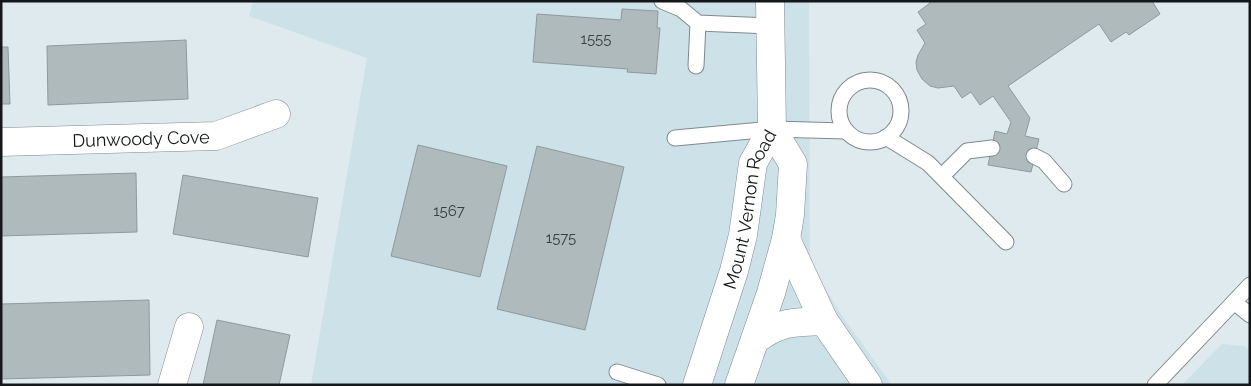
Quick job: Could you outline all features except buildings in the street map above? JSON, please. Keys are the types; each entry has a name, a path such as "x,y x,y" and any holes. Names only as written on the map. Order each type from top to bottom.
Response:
{"main road":[{"name":"Mount Vernon Road","path":"697,385 734,271 743,235 753,163 772,129 770,14"},
{"name":"Dunwoody Cove","path":"1,142 216,136 276,114"},
{"path":"739,385 786,239 793,164 772,129"},
{"path":"786,239 824,321 868,385"},
{"path":"755,340 768,330 787,322 824,321"},
{"path":"172,385 189,327"}],"lane":[{"path":"662,1 680,9 698,23 770,14"},
{"path":"696,66 698,23"},
{"path":"872,79 891,87 901,105 898,125 886,137 873,142 863,141 853,138 846,131 840,122 840,101 852,84 872,79"},
{"path":"675,138 772,129 846,131"},
{"path":"886,137 928,163 1006,242"},
{"path":"942,176 967,151 992,148"},
{"path":"1034,156 1044,161 1064,184"},
{"path":"1155,385 1250,285"},
{"path":"1234,302 1250,315"},
{"path":"617,372 658,385"}],"shaded area":[{"path":"253,1 809,1 810,263 844,319 892,385 311,385 367,58 249,16"},
{"path":"1222,344 1245,346 1250,351 1250,385 1182,385"}]}
